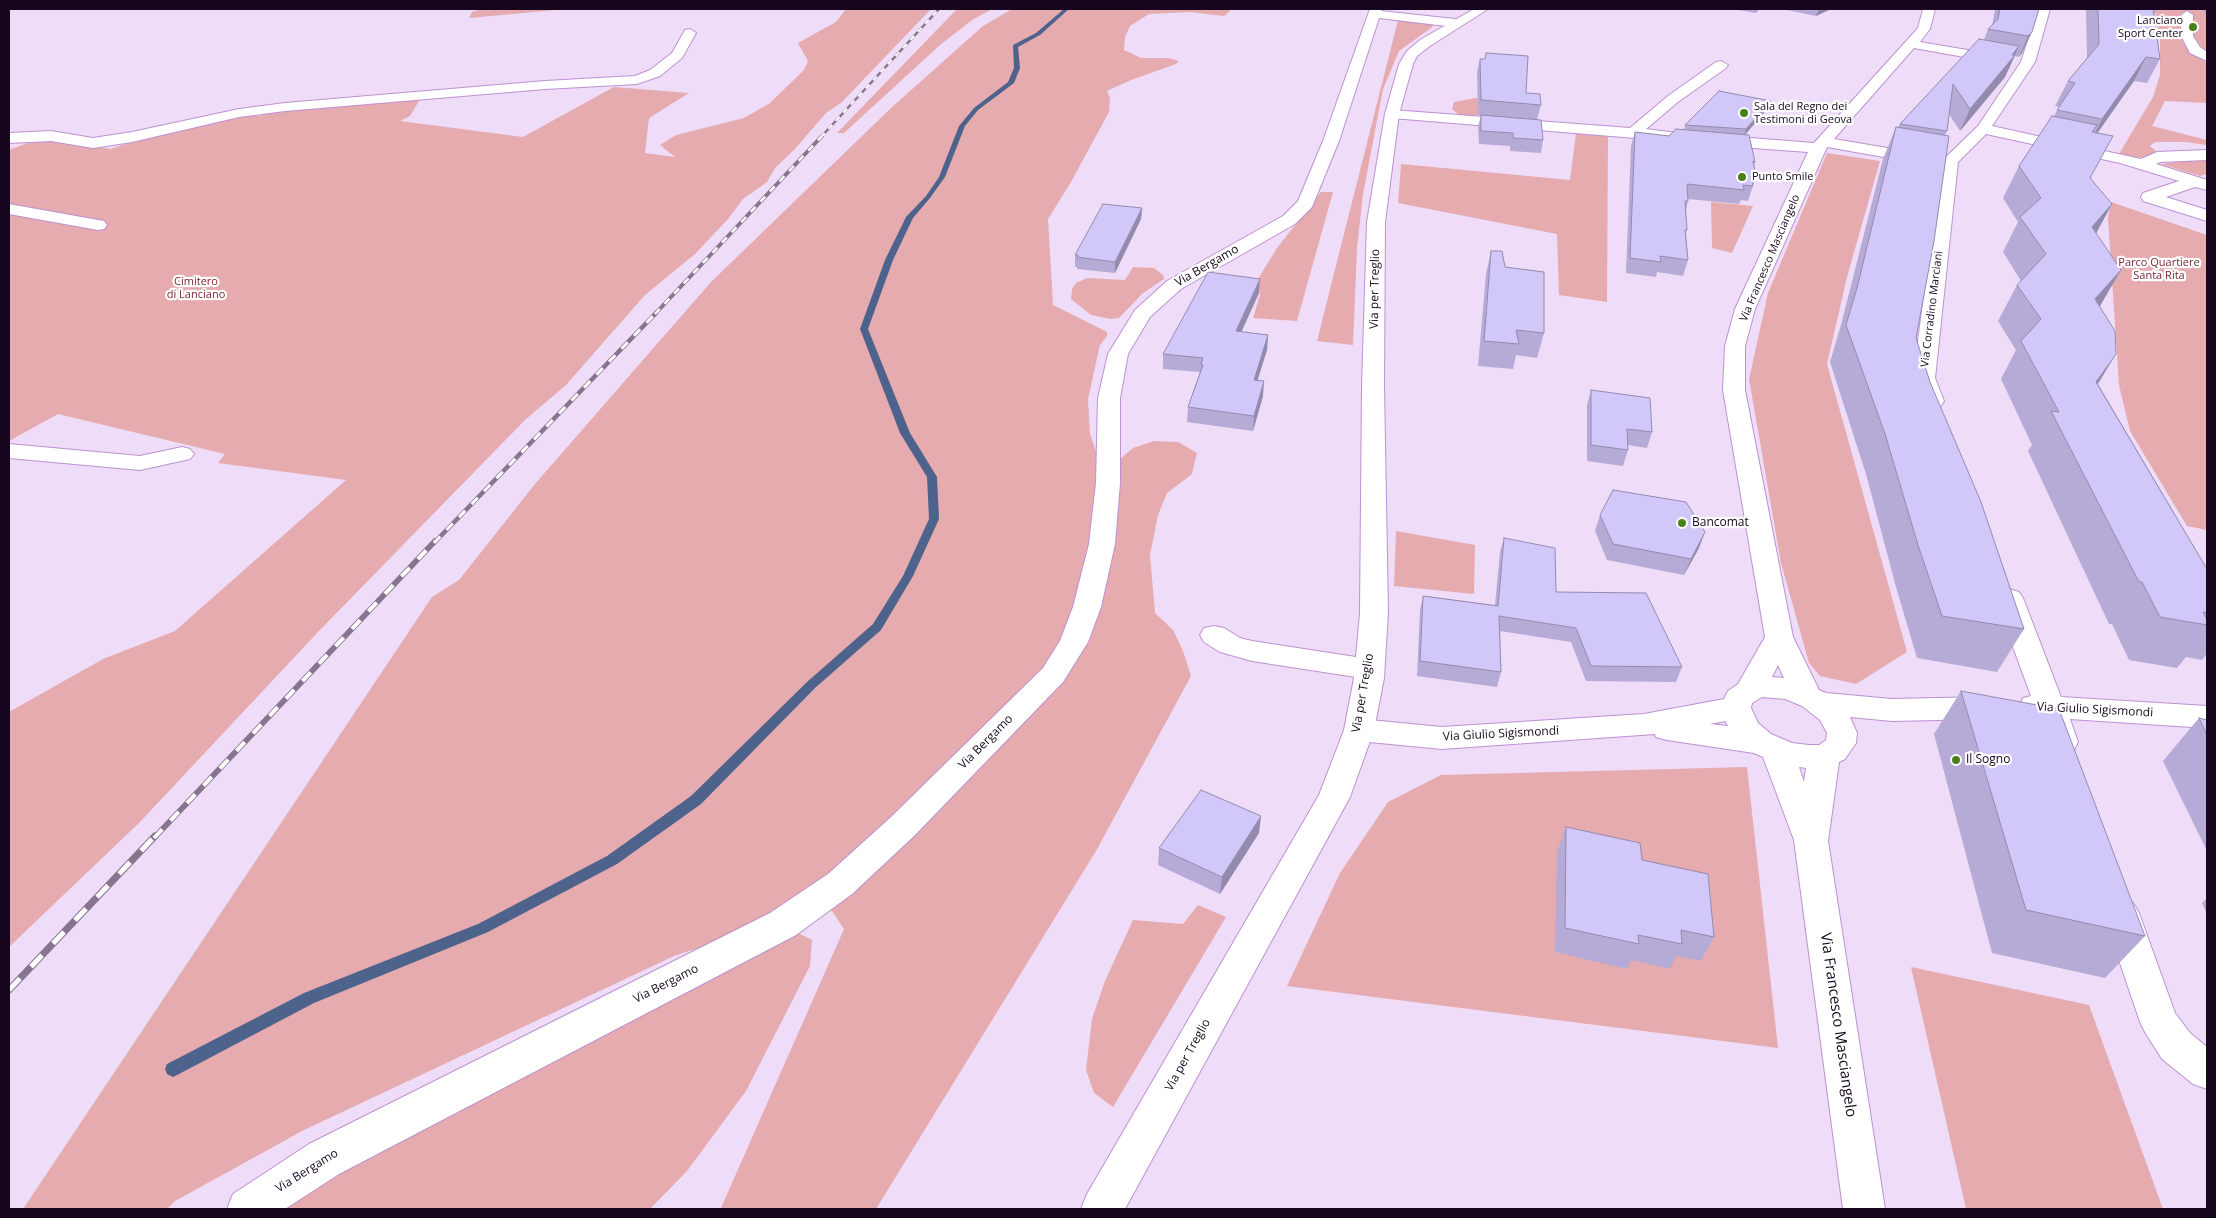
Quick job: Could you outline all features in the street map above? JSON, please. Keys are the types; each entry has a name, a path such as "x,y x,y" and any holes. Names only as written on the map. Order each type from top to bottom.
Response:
{"street":[{"name":"Via per Treglio","path":"1102,1209 1334,797 1359,730 1369,669 1374,613 1372,386 1376,222 1392,114 1406,64 1412,54 1424,43 1432,13 1482,9"},
{"name":"Via Francesco Masciangelo","path":"1813,699 1779,637 1734,390 1734,346 1745,309 1820,145 1924,29 1929,9"},
{"path":"1392,114 1693,138 1820,145 1950,164 1950,161 1983,129 2027,64 2044,9"},
{"path":"1374,11 1432,13"},
{"name":"Via Bergamo","path":"248,1209 324,1159 783,924 840,884 909,820 1053,675 1074,642 1086,607 1102,544 1108,483 1109,398 1118,354 1142,314 1174,285 1289,220 1306,204 1331,141 1374,11"},
{"path":"2187,15 2187,36 2195,50 2207,57"},
{"path":"9,138 51,136 93,143 132,137 239,113 285,107 545,85 637,80 655,74 677,55 690,32"},
{"path":"1911,44 2027,64"},
{"path":"1634,133 1673,99 1721,65"},
{"path":"1983,129 2142,165 2202,183"},
{"path":"2142,165 2157,157 2207,155"},
{"name":"Via Corradino Marciani","path":"1938,415 1924,378 1950,164"},
{"path":"2202,183 2149,196 2207,216"},
{"path":"9,209 98,224"},
{"path":"9,451 140,463 182,454"},
{"path":"2003,582 2074,773"},
{"path":"1214,635 1230,645 1261,653 1369,669"},
{"path":"1779,637 1742,699 1739,719 1743,725 1768,746 1809,758 1832,749 1892,710"},
{"path":"1742,699 1761,687 1775,687 1813,699 1830,712 1838,722 1842,733 1832,749"},
{"name":"Via Giulio Sigismondi","path":"1359,730 1442,738 1644,725 1742,699"},
{"name":"Via Giulio Sigismondi","path":"1813,699 1892,710 2050,706 2207,717"},
{"name":"Via Giulio Sigismondi","path":"1644,725 1768,746"},
{"name":"Via Francesco Masciangelo","path":"1768,746 1811,840 1864,1209"},
{"name":"Via Francesco Masciangelo","path":"1811,840 1832,749"},
{"path":"2112,886 2159,1022 2176,1046 2207,1071"}],"green space":[{"path":"482,9 567,9 469,18 472,12"},
{"name":"Cimitero di Lanciano","path":"846,9 931,9 842,102 826,113 794,150 775,168 767,182 743,199 728,219 695,254 645,295 566,385 525,420 318,632 140,822 9,947 9,712 103,659 175,631 346,480 218,463 225,454 58,414 9,441 9,150 41,138 111,149 168,129 235,116 263,116 251,112 422,96 410,116 400,121 523,137 614,87 689,93 649,118 645,153 675,157 660,145 676,135 744,118 770,103 804,70 808,61 798,43 836,22"},
{"path":"957,9 992,9 972,20 940,45 844,133 837,133"},
{"path":"1012,9 1229,9 1230,11 1224,16 1190,12 1149,14 1130,26 1125,37 1124,50 1141,58 1168,58 1179,61 1176,64 1107,91 1110,98 1109,112 1071,182 1048,219 1053,305 1107,332 1107,336 1100,345 1088,399 1090,434 1099,460 1114,464 1133,448 1154,441 1178,442 1197,453 1192,474 1167,493 1158,515 1150,555 1155,613 1173,630 1183,651 1191,676 1096,851 876,1209 721,1208 844,929 832,911 821,908 674,956 304,1130 175,1201 167,1209 23,1209 432,597 459,580 535,484 711,282 891,108 983,26"},
{"path":"2155,9 2207,9 2207,103 2165,101 2152,126 2207,140 2207,145 2186,142 2155,142 2150,146 2158,155 2137,158 2119,154 2153,97 2160,75 2160,43"},
{"path":"1398,20 1435,23 1399,51 1383,89 1363,194 1357,248 1353,345 1317,341"},
{"path":"1476,98 1487,100 1480,109 1479,115 1465,117 1452,109 1454,102"},
{"path":"1576,133 1608,136 1607,302 1559,295 1557,234 1398,203 1401,164 1570,180"},
{"path":"1827,153 1880,161 1847,277 1827,364 1907,652 1856,684 1820,676 1809,663 1781,563 1749,379 1768,293"},
{"path":"2207,158 2207,174 2200,176 2161,164"},
{"path":"1321,192 1333,192 1297,321 1253,318 1260,295 1258,279 1277,248"},
{"path":"1711,202 1753,206 1732,253 1712,248"},
{"name":"Parco Quartiere Santa Rita","path":"2111,202 2207,235 2207,530 2187,526 2130,431 2119,385 2108,218"},
{"path":"1133,267 1154,268 1163,275 1164,279 1143,293 1119,318 1111,319 1091,315 1071,299 1072,289 1076,283 1087,278 1125,280"},
{"path":"1396,531 1475,545 1474,594 1394,586"},
{"path":"1747,767 1778,1048 1287,986 1340,873 1388,802 1441,775"},
{"path":"1198,905 1226,917 1113,1107 1094,1093 1086,1070 1092,1019 1105,981 1133,920 1183,924"},
{"path":"798,933 812,940 810,966 746,1091 687,1171 650,1209 260,1209 286,1190"},
{"path":"1911,967 2089,1005 2163,1209 1966,1209"}],"building":[{"path":"2000,9 2039,9 2032,32 2028,36 1988,29 1998,19"},
{"path":"2098,9 2153,9 2160,59 2146,57 2102,119 2057,110 2075,83 2068,81 2099,44"},
{"path":"1979,39 2019,46 2012,55 2015,55 1970,109 1953,84 1947,131 1900,124"},
{"path":"1486,53 1528,56 1526,93 1540,94 1541,105 1481,100 1480,59 1485,59"},
{"path":"1719,91 1771,101 1746,129 1685,125"},
{"path":"1481,115 1541,120 1543,140 1513,138 1513,133 1481,131"},
{"path":"2052,116 2097,125 2092,132 2113,136 2090,178 2112,204 2092,227 2121,270 2095,299 2115,331 2116,354 2096,382 2207,569 2207,613 2203,612 2207,625 2160,617 2142,582 2139,582 2051,411 2059,412 2021,341 2041,319 2017,285 2046,254 2020,217 2041,198 2019,166"},
{"path":"1896,127 1949,136 1934,241 1916,338 1930,382 1981,502 2024,629 1942,616 1918,545 1885,434 1846,325 1857,288"},
{"path":"1676,129 1749,135 1755,162 1753,161 1756,176 1751,176 1753,186 1743,185 1744,190 1687,184 1688,201 1685,201 1687,230 1685,230 1688,260 1660,256 1661,262 1630,258 1635,132 1669,136"},
{"path":"1103,204 1142,208 1115,262 1077,257 1078,255 1075,255"},
{"path":"1491,251 1502,251 1505,267 1544,272 1544,333 1516,330 1519,344 1484,341"},
{"path":"1208,272 1260,279 1236,331 1268,335 1254,380 1264,381 1254,416 1188,407 1203,365 1201,365 1203,358 1163,354"},
{"path":"1591,390 1650,398 1652,432 1627,429 1628,450 1591,445"},
{"path":"1613,490 1686,502 1705,532 1691,559 1613,544 1600,515"},
{"path":"1504,538 1555,548 1556,592 1646,593 1682,667 1591,666 1576,628 1499,616 1501,672 1420,661 1423,596 1498,606"},
{"path":"1961,691 2059,709 2145,936 2026,910"},
{"path":"2199,718 2207,720 2207,735"},
{"path":"1201,790 1261,816 1222,877 1159,848"},
{"path":"1566,827 1640,843 1642,860 1708,874 1714,937 1681,930 1682,944 1638,935 1639,944 1565,928"}],"waterway":[{"path":"173,1069 309,998 483,928 612,860 696,800 811,685 877,627 908,576 934,519 932,477 905,433 864,329 889,260 910,217 928,197 942,177 962,126 976,109 1011,83 1017,68 1015,46 1038,34 1067,9"}],"railway":[{"path":"821,137 939,9"},
{"path":"655,314 822,136"},
{"path":"434,543 656,313"},
{"path":"154,838 435,541"},
{"path":"9,990 155,836"}],"place":[{"name":"Lanciano Sport Center","path":"2193,27"},
{"name":"Sala del Regno dei Testimoni di Geova","path":"1744,113"},
{"name":"Punto Smile","path":"1742,177"},
{"name":"Bancomat","path":"1682,523"},
{"name":"Il Sogno","path":"1956,760"}]}
